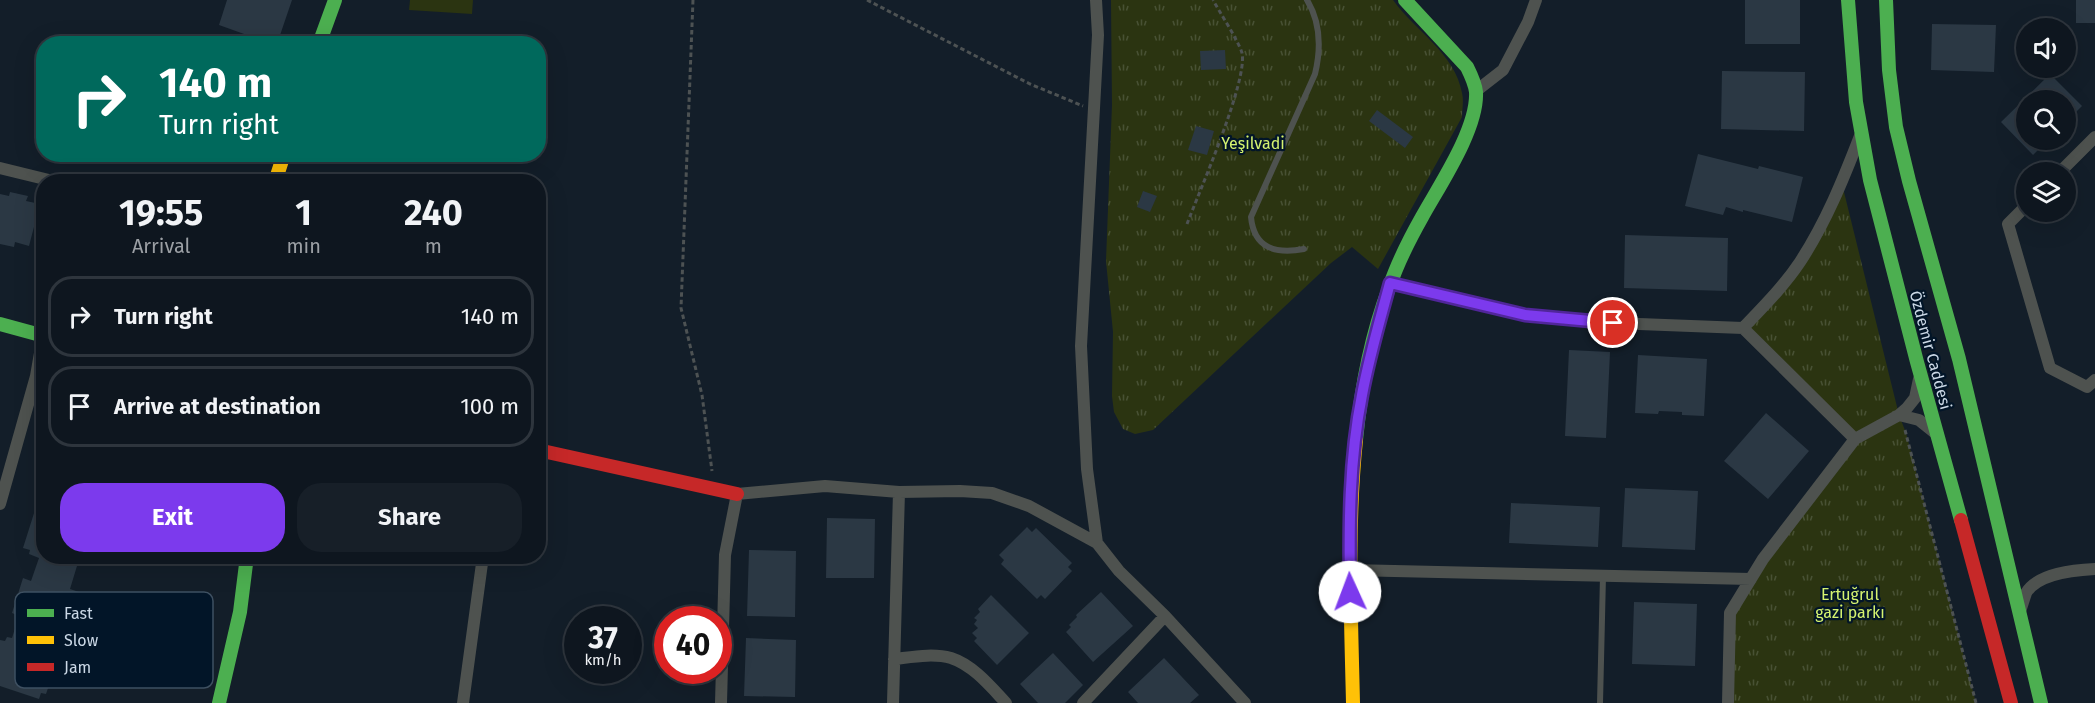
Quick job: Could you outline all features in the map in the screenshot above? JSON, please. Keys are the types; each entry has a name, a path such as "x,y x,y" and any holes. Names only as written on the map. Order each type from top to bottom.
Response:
{"main road":[{"path":"322,36 335,0"},
{"path":"1353,703 1349,529 1352,466 1360,408 1374,338 1390,283 1414,231 1465,136 1473,113 1476,91 1468,68 1406,0"},
{"name":"Özdemir Caddesi","path":"1848,0 1860,134 1872,192 1919,373 2011,703"},
{"name":"Özdemir Caddesi","path":"1886,0 1889,70 1896,127 1959,359 2042,703"},
{"path":"0,324 36,334"},
{"path":"546,452 714,491 737,494"},
{"path":"219,703 235,637 247,564"}],"street":[{"path":"1096,0 1098,34 1081,346 1087,469 1098,543"},
{"path":"1476,91 1503,70 1528,22 1536,0"},
{"path":"1743,328 1777,293 1822,226 1842,184 1860,134"},
{"path":"2070,162 2095,137"},
{"path":"0,168 36,177"},
{"path":"2016,216 2008,224 2050,368 2086,387 2095,380"},
{"path":"1390,283 1525,315 1613,323 1743,328 1855,439"},
{"path":"1728,703 1730,613 1763,559 1855,439 1899,415 1915,398 1919,386 1919,373"},
{"path":"0,504 36,376"},
{"path":"1899,415 1919,420 1937,435"},
{"path":"721,703 725,555 737,494 825,486 899,492 992,493 1029,506 1098,543 1119,571 1165,616 1245,703"},
{"path":"893,703 899,492"},
{"path":"463,703 482,564"},
{"path":"2020,612 2027,591 2045,578 2067,571 2095,568"},
{"path":"1350,570 1751,579"},
{"path":"1083,703 1165,616"},
{"path":"894,659 924,656 951,658 970,668 1006,703"}],"lane":[{"path":"1304,249 1288,252 1265,246 1252,227 1251,217 1315,74 1318,58 1318,29 1317,20 1307,0"},
{"path":"1600,703 1603,575"}],"path":[{"path":"693,0 681,308 702,395 714,491"},
{"path":"867,0 1030,84 1093,111"},
{"path":"1187,224 1236,95 1241,70 1242,53 1213,0"},
{"path":"1899,415 1906,433 1976,703"}],"green space":[{"path":"410,0 473,0 472,14 409,10"},
{"name":"Yeşilvadi","path":"1111,0 1393,0 1443,54 1458,79 1463,99 1462,117 1378,269 1352,247 1331,263 1153,430 1135,434 1123,429 1114,412 1112,396 1113,332 1106,261 1112,105"},
{"name":"Ertuğrul gazi parkı","path":"1842,184 1899,415 1906,433 1976,703 1728,703 1730,613 1855,439 1743,328 1777,293"}],"building":[{"path":"227,0 292,0 280,36 250,36 219,25"},
{"path":"1745,0 1800,0 1800,44 1745,44"},
{"path":"2076,0 2095,0 2095,23 2076,23"},
{"path":"1932,24 1996,25 1994,72 1931,70"},
{"path":"1225,50 1226,69 1201,70 1200,51"},
{"path":"1722,71 1805,72 1804,131 1721,129"},
{"path":"2046,78 2054,78 2066,90 2034,90"},
{"path":"2076,100 2082,106 2076,112"},
{"path":"2016,107 2016,137 2001,122"},
{"path":"1377,110 1413,137 1405,148 1369,121"},
{"path":"1196,126 1214,131 1207,155 1188,150"},
{"path":"2028,150 2038,150 2033,155"},
{"path":"1698,154 1758,169 1759,166 1803,177 1792,222 1726,207 1723,215 1685,206"},
{"path":"1143,191 1157,196 1150,212 1137,207"},
{"path":"10,192 28,196 26,201 36,203 36,219 29,246 15,242 14,247 0,244 0,194 9,196"},
{"path":"1625,235 1728,238 1727,291 1624,288"},
{"path":"1569,350 1610,352 1606,438 1565,436"},
{"path":"1638,355 1707,359 1704,416 1659,411 1658,414 1635,413"},
{"path":"1766,413 1809,451 1768,499 1724,461"},
{"path":"1625,488 1698,491 1695,550 1622,547"},
{"path":"1511,503 1600,507 1598,547 1509,543"},
{"path":"36,507 36,557 29,554 30,550 23,548"},
{"path":"827,518 875,519 874,578 826,578"},
{"path":"1027,527 1032,532 1036,528 1072,563 1068,567 1072,571 1045,599 1041,595 1037,599 1001,564 1004,560 999,555"},
{"path":"749,550 796,551 795,617 747,616"},
{"path":"37,564 78,564 70,589 79,592 19,592 23,578 31,581"},
{"path":"1101,592 1133,626 1093,662 1066,632 1077,617 1076,615"},
{"path":"991,595 1029,633 997,665 974,641 977,638 972,633 978,628 974,624 977,620 974,618 980,612 978,609"},
{"path":"1634,602 1697,604 1695,666 1632,664"},
{"path":"15,629 15,688 48,688 46,694 41,693 39,699 0,686 0,640 5,641 7,637 12,638"},
{"path":"746,638 796,640 795,697 744,696"},
{"path":"1053,653 1083,685 1065,703 1038,703 1020,684"},
{"path":"1164,658 1199,695 1190,703 1138,703 1128,692"}],"traffic: fast":[{"path":"322,36 335,0"},
{"path":"1356,440 1368,363 1392,279 1412,234 1456,157 1471,123 1475,107 1476,92 1467,67 1405,0"},
{"path":"1848,0 1856,102 1870,180 1961,520"},
{"path":"1886,0 1889,70 1896,127 1959,359 2041,703"},
{"path":"0,324 36,334"},
{"path":"219,703 240,612 246,564"}],"traffic: slow":[{"path":"278,174 281,162"},
{"path":"1353,703 1351,538 1356,440"}],"traffic: jam":[{"path":"546,452 737,494"},
{"path":"1961,520 2011,703"}],"route":[{"path":"1350,592 1349,529 1352,466 1361,396 1374,338 1390,283 1525,315 1613,323"}]}
